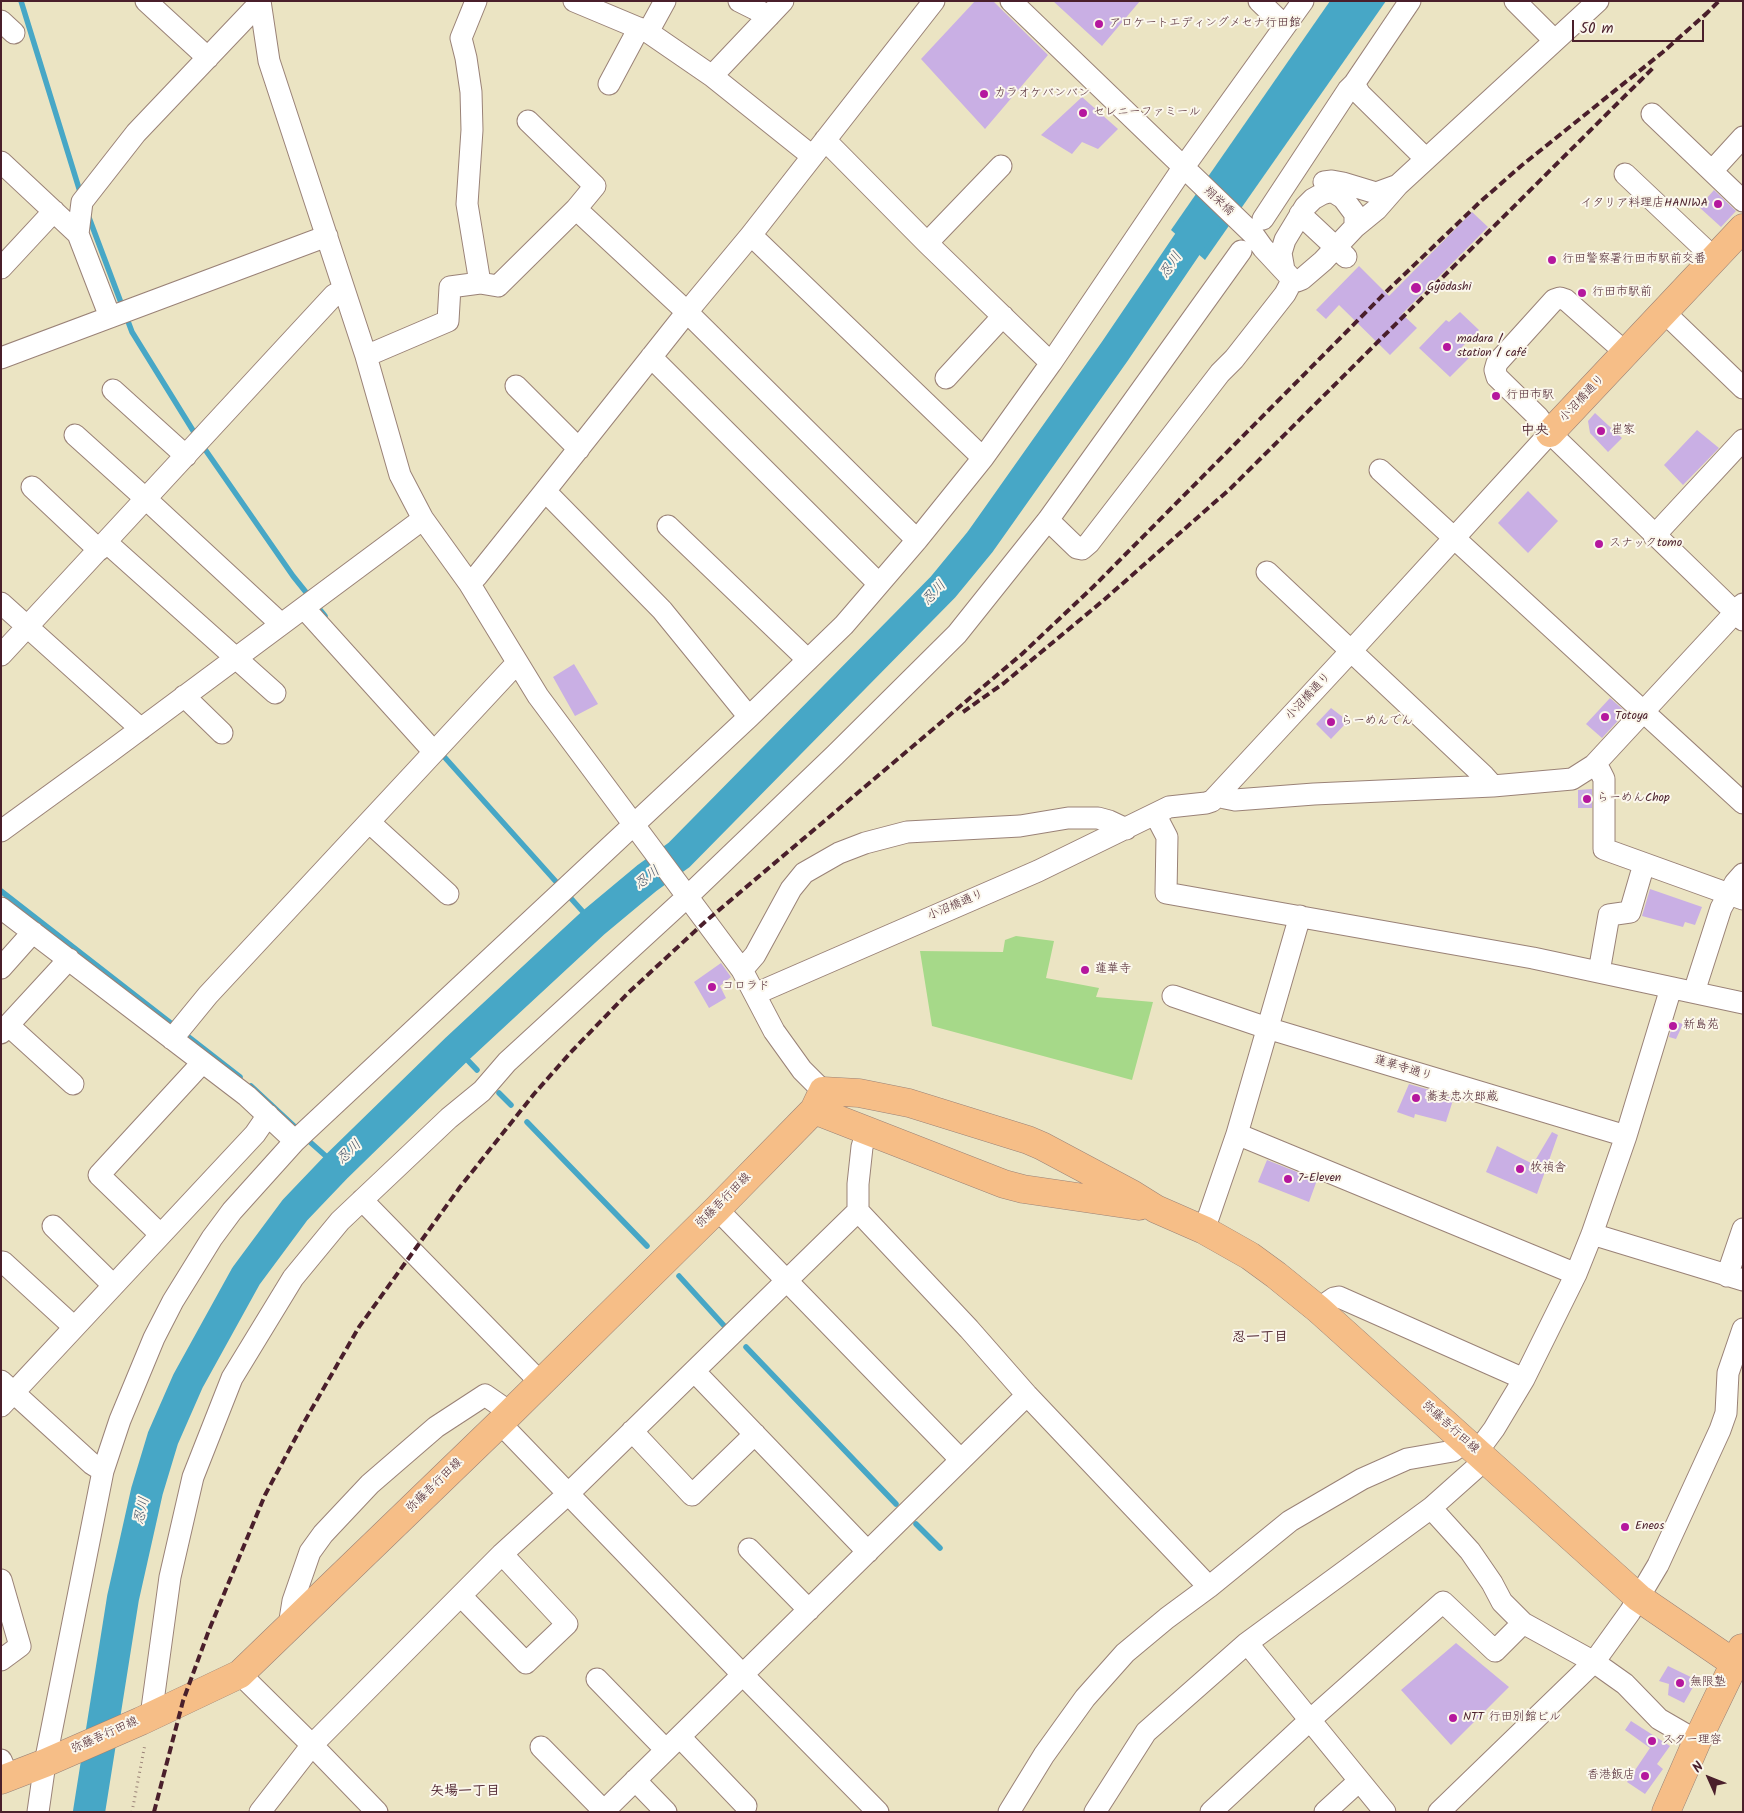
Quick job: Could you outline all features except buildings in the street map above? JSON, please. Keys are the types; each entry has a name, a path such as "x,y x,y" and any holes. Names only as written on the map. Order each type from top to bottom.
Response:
{"main road":[{"name":"小沼橋通り","path":"1550,434 1743,228"},
{"name":"弥藤吾行田線","path":"4,1773 50,1760 240,1674 506,1418 717,1209 818,1101 859,1093 909,1102 1028,1140 1132,1194 1156,1209 1204,1230 1250,1256 1276,1274 1318,1309 1639,1598 1740,1659"},
{"name":"弥藤吾行田線","path":"818,1101 867,1131 1004,1184 1023,1189 1156,1209"},
{"path":"1666,1812 1697,1741 1740,1659"}],"street":[{"path":"146,1 208,58"},
{"path":"476,1 460,38 466,58 471,92 472,130 466,204 480,283"},
{"path":"574,1 644,30 818,148 927,243 1051,363"},
{"path":"608,84 665,1"},
{"path":"739,1 776,9"},
{"path":"469,583 579,449 686,312 751,235 934,1"},
{"name":"翔栄橋","path":"1011,1 1251,234 1291,277"},
{"path":"1259,1 1285,26"},
{"path":"38,1812 50,1760 103,1471 136,1379 154,1338 173,1302 212,1238 232,1211 295,1141 636,826 844,625 917,540 983,458 1186,171 1303,1"},
{"path":"146,1718 170,1577 193,1477 232,1378 293,1278 340,1221 449,1118 482,1091 507,1062 836,755 957,634 1048,520 1251,234 1410,1"},
{"path":"1515,1 1554,40"},
{"path":"1341,252 1355,226 1377,209 1398,185 1598,1"},
{"path":"78,234 82,202 136,133 260,4"},
{"path":"260,4 269,61 366,356 400,475 423,519 469,583 516,664 538,696 742,970 774,1031 802,1070 818,1101"},
{"path":"712,76 776,9"},
{"path":"1354,84 1360,94 1426,159"},
{"path":"1652,114 1743,201"},
{"path":"366,356 448,321 450,287 480,283 498,286 576,209 595,186 528,121"},
{"path":"1712,171 1743,137"},
{"path":"1,162 78,234 110,317"},
{"path":"927,243 1001,166"},
{"path":"1625,174 1714,258"},
{"path":"1377,209 1375,224 1372,230 1302,279 1291,277 1281,260 1282,247 1310,192 1321,183 1332,180 1376,194 1398,185"},
{"path":"1251,234 1277,236 1314,199 1322,194 1335,193 1349,204 1355,214 1355,226"},
{"path":"576,209 686,312 917,540"},
{"path":"1,268 54,211"},
{"path":"1299,216 1341,252"},
{"path":"751,235 983,458"},
{"path":"1,358 327,236"},
{"path":"1048,520 1077,548 1082,549 1089,543 1220,373 1234,359 1285,294 1291,277"},
{"path":"1,656 334,295 343,290"},
{"path":"1218,795 1235,800 1314,794 1493,786 1572,779 1594,765 1740,612 1654,536 1550,434 1538,417 1497,377 1495,370 1497,363 1554,300 1560,298 1566,300 1626,353"},
{"path":"1664,312 1743,388"},
{"path":"946,378 1003,316"},
{"path":"651,357 879,584"},
{"path":"516,386 579,449"},
{"path":"113,390 186,456"},
{"path":"75,434 280,624"},
{"name":"小沼橋通り","path":"755,994 1038,871 1170,807 1206,803 1218,795 1550,434"},
{"path":"1654,536 1743,440"},
{"path":"1380,470 1454,540 1743,803"},
{"path":"32,487 275,693"},
{"path":"545,491 662,610 749,716"},
{"path":"1,831 423,519"},
{"path":"668,526 808,660"},
{"path":"1267,572 1493,786"},
{"path":"1,603 141,729"},
{"path":"304,608 434,752"},
{"path":"172,1039 208,995 516,664"},
{"path":"184,696 222,733"},
{"path":"1594,765 1604,779 1604,850 1736,897"},
{"path":"1155,814 1167,837 1166,893 1532,958 1743,1003"},
{"path":"742,970 755,955 791,890 804,873 839,853 865,843 907,832 1020,826 1068,818 1098,818 1126,829"},
{"path":"369,822 448,894"},
{"path":"1598,972 1609,915 1630,912 1644,864"},
{"path":"1694,992 1718,918 1736,897 1743,874"},
{"path":"1,908 247,1096 295,1141"},
{"path":"1204,1230 1237,1134 1300,916"},
{"path":"1,968 33,932"},
{"path":"69,959 5,1029 73,1084"},
{"path":"1094,1812 1146,1732 1248,1643 1431,1508 1494,1429 1524,1379 1576,1274 1626,1136 1671,988"},
{"name":"蓮華寺通り","path":"1173,996 1267,1028 1626,1136"},
{"path":"160,1234 99,1175 202,1063"},
{"path":"103,1471 5,1393 74,1327 255,1134 268,1115"},
{"path":"867,1131 862,1147 858,1184 858,1211 969,1329 1027,1395 1209,1587"},
{"path":"1237,1134 1576,1274"},
{"path":"362,1200 541,1383"},
{"path":"717,1209 961,1460"},
{"path":"260,1812 312,1745 502,1554 568,1494 858,1211"},
{"path":"52,1226 113,1285"},
{"path":"1592,1234 1735,1278 1743,1228"},
{"path":"3,1262 74,1327"},
{"path":"1318,1309 1334,1298 1339,1297 1524,1379"},
{"path":"1439,1812 1594,1662 1639,1598 1677,1527 1720,1430 1726,1413 1728,1373 1743,1329"},
{"path":"694,1371 868,1552"},
{"path":"289,1626 293,1601 310,1552 323,1534 370,1484 436,1427 485,1395 568,1494 878,1812"},
{"path":"541,1747 603,1812 1027,1395"},
{"path":"632,1431 692,1495 755,1434"},
{"path":"1008,1812 1044,1755 1079,1706 1125,1653 1290,1522 1362,1479 1407,1459 1453,1451 1476,1451"},
{"path":"1431,1508 1470,1552 1492,1583 1502,1602 1523,1623 1594,1662 1625,1684 1658,1719 1697,1741"},
{"path":"749,1550 809,1610"},
{"path":"461,1596 526,1663 567,1624 502,1554"},
{"path":"1,1580 20,1646 1,1660"},
{"path":"1212,1812 1310,1720 1444,1602 1495,1651 1523,1623"},
{"path":"1248,1643 1385,1812"},
{"path":"240,1674 377,1812"},
{"path":"597,1679 746,1806"},
{"path":"635,1780 666,1812"},
{"path":"1325,1812 1359,1781"}],"path":[{"path":"132,1812 146,1718"}],"green space":[{"path":"1016,936 1054,941 1046,978 1099,988 1096,997 1153,1002 1132,1080 932,1026 920,951 1003,952 1005,940"}],"water":[{"path":"1330,1 1386,1 1205,260 1171,230"}],"waterway":[{"path":"21,1 81,195"},
{"name":"忍川","path":"89,1812 123,1598 147,1491 163,1438 188,1381 246,1276 295,1210 337,1166 457,1049 593,923 647,878 679,855 943,587 980,542 1115,351 1212,208"},
{"path":"88,215 123,308"},
{"path":"126,316 132,332 197,437"},
{"path":"202,445 293,576 325,616"},
{"path":"439,751 593,923"},
{"path":"1,891 240,1077"},
{"path":"457,1049 477,1070"},
{"path":"251,1086 294,1126"},
{"path":"499,1093 511,1105"},
{"path":"527,1122 647,1246"},
{"path":"310,1142 337,1166"},
{"path":"679,1276 728,1330"},
{"path":"746,1347 896,1504"},
{"path":"916,1524 940,1548"}],"railway":[{"path":"1704,16 1719,1"},
{"path":"154,1812 183,1701 209,1630 265,1495 303,1424 359,1327 460,1187 534,1094 628,993 706,921 1022,654 1093,587 1387,291 1480,202 1521,166 1663,52 1708,12"},
{"path":"963,712 1004,683 1105,599 1231,488 1655,66"}],"place":[{"name":"アロケートエディングメセナ行田館","path":"1099,24"},
{"name":"カラオケバンバン","path":"984,94"},
{"name":"セレニーファミール","path":"1083,113"},
{"name":"イタリア料理店HANIWA","path":"1718,204"},
{"name":"行田警察署行田市駅前交番","path":"1552,260"},
{"name":"Gyōdashi","path":"1416,288"},
{"name":"行田市駅前","path":"1582,293"},
{"name":"madara / station / café","path":"1447,347"},
{"name":"行田市駅","path":"1496,396"},
{"name":"崔家","path":"1601,431"},
{"name":"スナックtomo","path":"1599,544"},
{"name":"Totoya","path":"1605,717"},
{"name":"らーめんでん","path":"1331,722"},
{"name":"らーめんChop","path":"1587,799"},
{"name":"蓮華寺","path":"1085,970"},
{"name":"コロラド","path":"712,987"},
{"name":"新島苑","path":"1673,1026"},
{"name":"蕎麦忠次郎蔵","path":"1416,1098"},
{"name":"牧禎舎","path":"1520,1169"},
{"name":"7-Eleven","path":"1288,1179"},
{"name":"Eneos","path":"1625,1527"},
{"name":"無限塾","path":"1680,1683"},
{"name":"NTT 行田別館ビル","path":"1453,1718"},
{"name":"スター理容","path":"1652,1741"},
{"name":"香港飯店","path":"1645,1776"}],"district":[{"name":"中央","path":"1535,432"},
{"name":"忍一丁目","path":"1260,1339"},
{"name":"矢場一丁目","path":"465,1793"}]}
